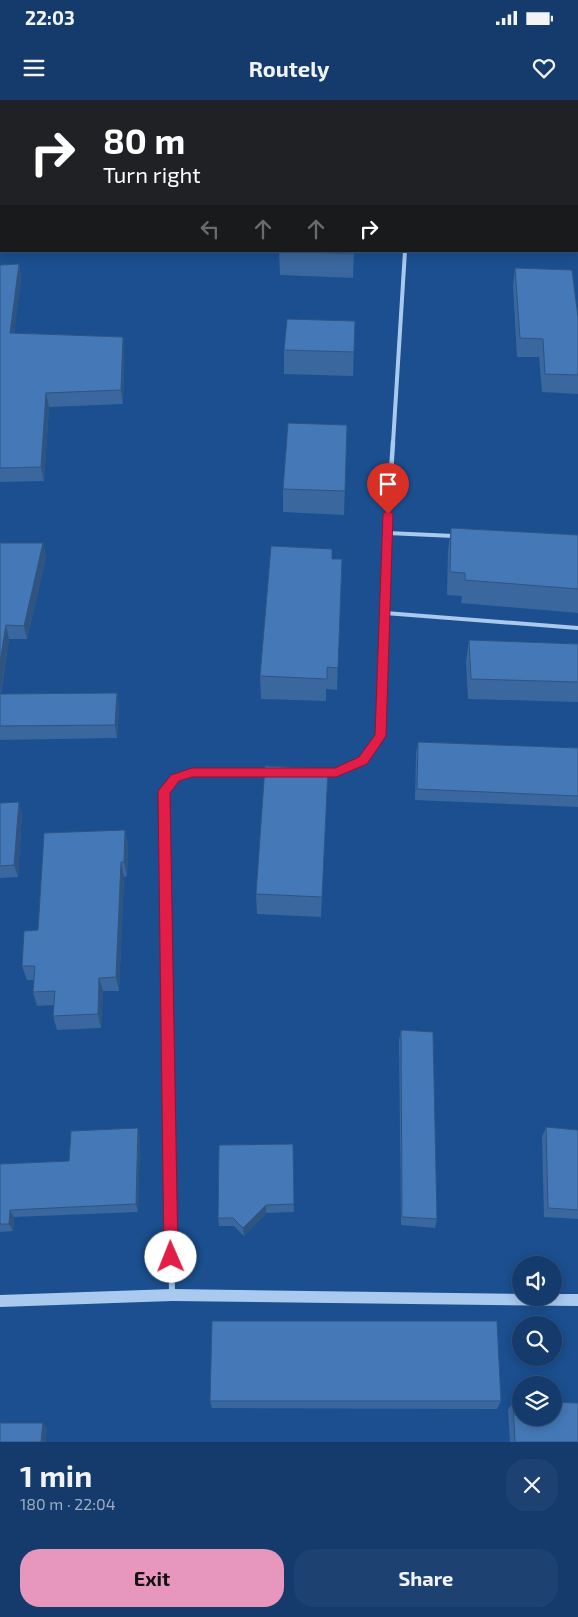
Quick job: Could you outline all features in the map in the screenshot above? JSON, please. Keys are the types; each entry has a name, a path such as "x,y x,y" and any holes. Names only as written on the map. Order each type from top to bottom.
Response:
{"street":[{"path":"317,773 336,773 363,760 381,736 387,532 405,252"},
{"path":"172,1295 164,791 175,778 192,772 279,772"},
{"path":"0,1301 172,1295 578,1300"}],"lane":[{"path":"387,532 463,537"},
{"path":"385,613 578,628"}],"building":[{"path":"304,252 354,252 354,254"},
{"path":"19,264 10,333 123,337 121,390 46,393 41,467 0,468 0,265"},
{"path":"515,268 572,270 578,317 578,375 545,374 543,339 520,338"},
{"path":"287,319 355,321 354,352 284,350"},
{"path":"288,423 347,425 345,491 283,489"},
{"path":"451,528 578,535 578,589 465,580 465,573 450,572"},
{"path":"0,543 43,543 24,626 6,625 0,662"},
{"path":"271,546 332,549 332,559 342,559 338,668 327,667 327,679 260,676"},
{"path":"469,640 578,644 578,682 471,679"},
{"path":"117,693 115,725 0,726 0,694"},
{"path":"418,742 578,748 578,796 417,789"},
{"path":"265,766 328,769 322,897 256,894"},
{"path":"19,802 14,865 0,866 0,803"},
{"path":"125,830 124,862 121,862 116,977 99,978 98,1014 53,1016 55,991 33,992 35,966 22,966 24,931 38,930 44,833"},
{"path":"401,1030 433,1032 437,1219 402,1217"},
{"path":"546,1127 578,1130 578,1210 548,1208"},
{"path":"138,1128 136,1204 10,1210 9,1224 0,1224 0,1164 69,1161 71,1131"},
{"path":"293,1144 294,1204 266,1205 243,1228 233,1218 218,1218 219,1145"},
{"path":"212,1321 497,1321 501,1401 210,1401"},
{"path":"562,1402 578,1403 578,1442 515,1442 514,1426 562,1426"},
{"path":"0,1423 43,1423 41,1442 0,1442"}],"route":[{"path":"171,1257 164,791 175,778 192,772 336,773 363,760 381,736 388,514"}]}
